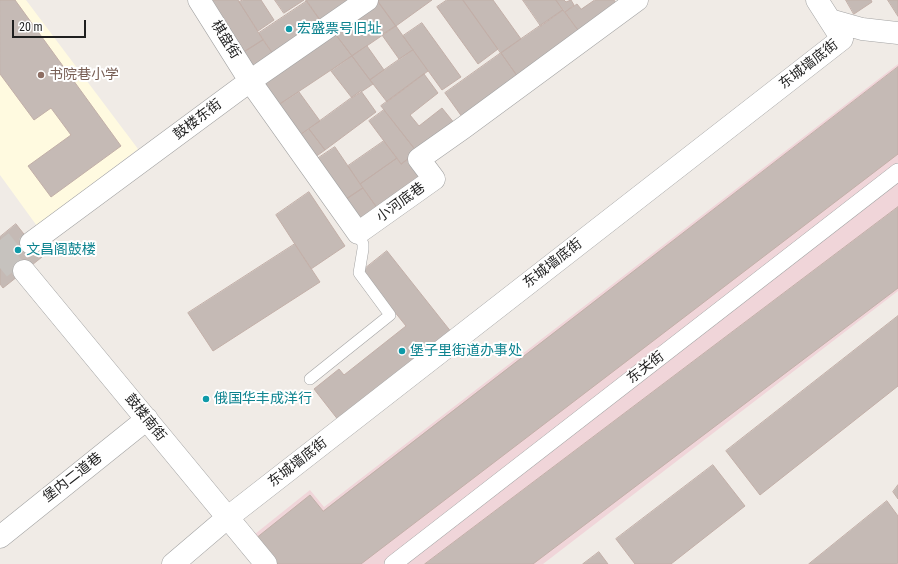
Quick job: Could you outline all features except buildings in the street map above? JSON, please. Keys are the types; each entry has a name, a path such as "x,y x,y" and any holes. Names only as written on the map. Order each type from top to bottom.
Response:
{"street":[{"name":"棋盘街","path":"199,0 250,81"},
{"name":"鼓楼东街","path":"31,243 250,81 367,0"},
{"name":"小河底巷","path":"358,233 434,179 419,159 637,0"},
{"name":"东城墙底街","path":"227,518 842,39 817,0"},
{"path":"830,20 862,29 898,33"},
{"path":"250,81 358,233"},
{"name":"东关街","path":"393,564 898,172"},
{"name":"鼓楼南街","path":"24,271 266,564"},
{"name":"堡内二道巷","path":"0,537 147,419"},
{"path":"172,564 227,518"}],"lane":[{"path":"310,379 390,315 359,273 363,244 358,233"}],"shaded area":[{"name":"书院巷小学","path":"0,0 26,0 138,149 37,226 0,175"},
{"path":"898,64 898,291 543,564 271,564 250,538 310,490 324,507"}],"tunnel":[{"path":"0,240 22,268"},
{"path":"0,268 31,243"}],"place":[{"name":"宏盛票号旧址","path":"289,29"},
{"name":"书院巷小学","path":"41,75"},
{"name":"文昌阁鼓楼","path":"18,250"},
{"name":"堡子里街道办事处","path":"402,351"},
{"name":"俄国华丰成洋行","path":"206,399"}]}
